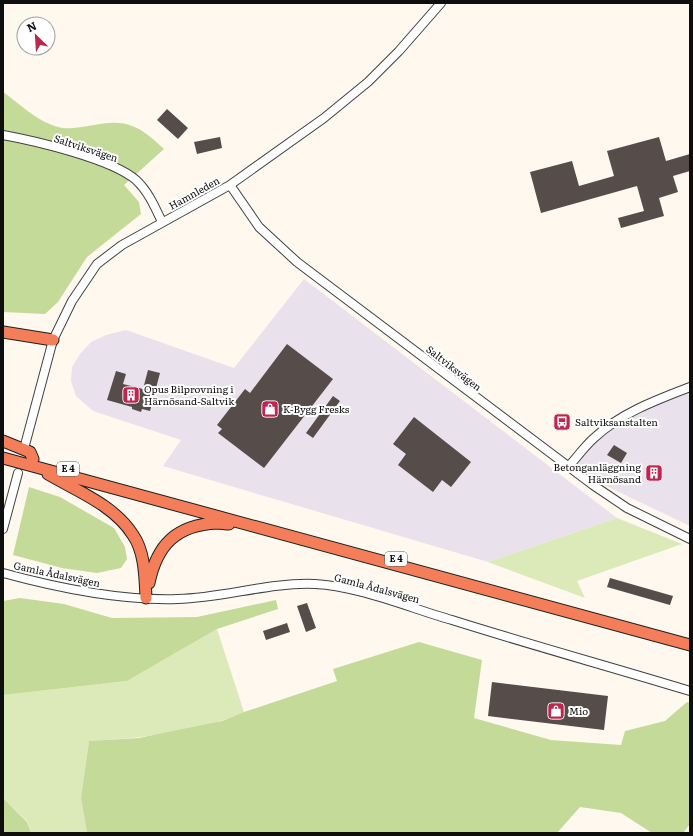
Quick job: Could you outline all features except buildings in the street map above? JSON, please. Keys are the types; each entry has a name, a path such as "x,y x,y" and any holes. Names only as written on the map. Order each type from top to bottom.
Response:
{"highway":[{"path":"3,332 53,340"},
{"name":"E 4","path":"3,440 30,452 32,462 91,498 124,523 134,535 139,547 145,581 146,598"},
{"name":"E 4","path":"3,451 32,462 238,522 690,645"},
{"name":"E 4","path":"3,458 32,462 690,638"},
{"name":"E 4","path":"146,598 156,557 171,539 187,529 198,525 218,523 228,524 238,522"}],"street":[{"name":"Hamnleden","path":"25,445 53,340 72,301 97,264 113,251 230,185 324,118 368,82 399,51 441,3"},
{"name":"Saltviksvägen","path":"3,135 87,157 124,172 136,180 146,191 162,222"},
{"name":"Saltviksvägen","path":"230,185 260,227 297,262 449,378 627,508 690,539"},
{"path":"569,466 593,439 616,421 652,402 690,387"},
{"path":"3,529 18,473"},
{"name":"Gamla Ådalsvägen","path":"3,574 112,596 146,598 177,599 282,586 315,584 334,586 398,603 690,691"}],"shaded area":[{"path":"304,279 617,518 488,562 163,466 181,440 93,411 76,396 71,381 72,367 80,354 91,342 106,335 126,330 234,368"},
{"path":"690,385 690,526 562,465 600,427 619,413 640,403"}],"green space":[{"path":"3,92 39,118 55,126 71,128 107,123 124,124 141,130 164,149 124,185 139,202 141,214 87,257 58,302 45,314 3,312"},
{"path":"29,487 60,497 114,528 125,547 127,559 121,568 97,573 62,568 13,555"},
{"path":"617,518 682,544 577,581 585,598 488,562"},
{"path":"20,598 64,604 112,618 197,617 276,600 278,609 217,629 127,681 3,695 3,601"},
{"path":"217,629 244,712 188,730 148,736 89,741 81,798 87,833 31,833 27,821 3,798 3,695 127,681"},
{"path":"419,642 482,660 474,718 551,740 621,745 625,731 665,721 687,702 690,703 690,824 683,833 652,833 621,813 580,807 557,833 87,833 81,798 89,741 139,738 222,721 244,712 337,681 333,669"},
{"path":"3,798 27,822 31,833 3,833"}],"place":[{"name":"Opus Bilprovning i Härnösand-Saltvik","path":"131,395"},
{"name":"K-Bygg Fresks","path":"270,409"},
{"name":"Saltviksanstalten","path":"562,422"},
{"name":"Betonganläggning Härnösand","path":"654,473"},
{"name":"Mio","path":"556,711"}]}
